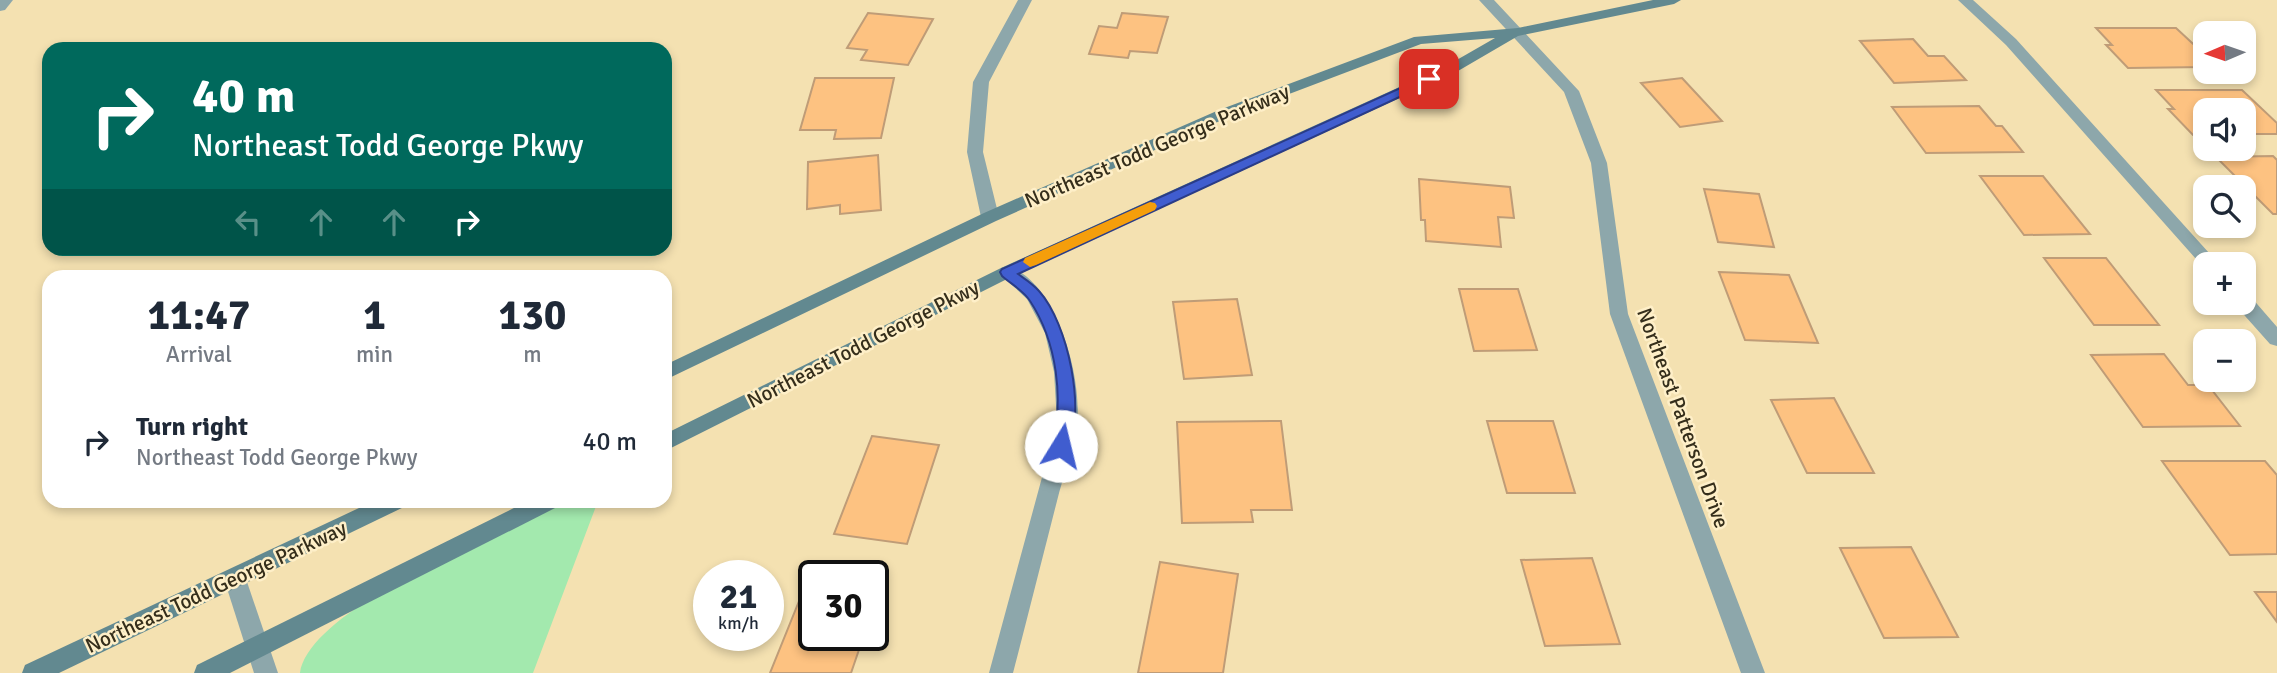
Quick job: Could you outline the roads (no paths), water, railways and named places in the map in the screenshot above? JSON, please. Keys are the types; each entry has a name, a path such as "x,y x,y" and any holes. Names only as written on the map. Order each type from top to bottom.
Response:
{"main road":[{"name":"Northeast Todd George Parkway","path":"672,370 990,217 1225,113 1419,40 1518,32 1674,0"},
{"name":"Northeast Todd George Pkwy","path":"672,440 1007,272 1453,68 1518,32"},
{"name":"Northeast Todd George Parkway","path":"34,673 381,508"},
{"path":"206,673 535,508"}],"street":[{"path":"0,7 6,0"},
{"path":"990,217 975,152 981,82 1025,0"},
{"name":"Northeast Patterson Drive","path":"1486,0 1571,91 1599,163 1619,314 1753,673"},
{"path":"1965,0 2011,42 2199,252"},
{"path":"1001,673 1067,422 1064,372 1055,333 1034,295 1007,272"},
{"path":"2256,315 2277,339"},
{"path":"234,579 266,673"}]}
